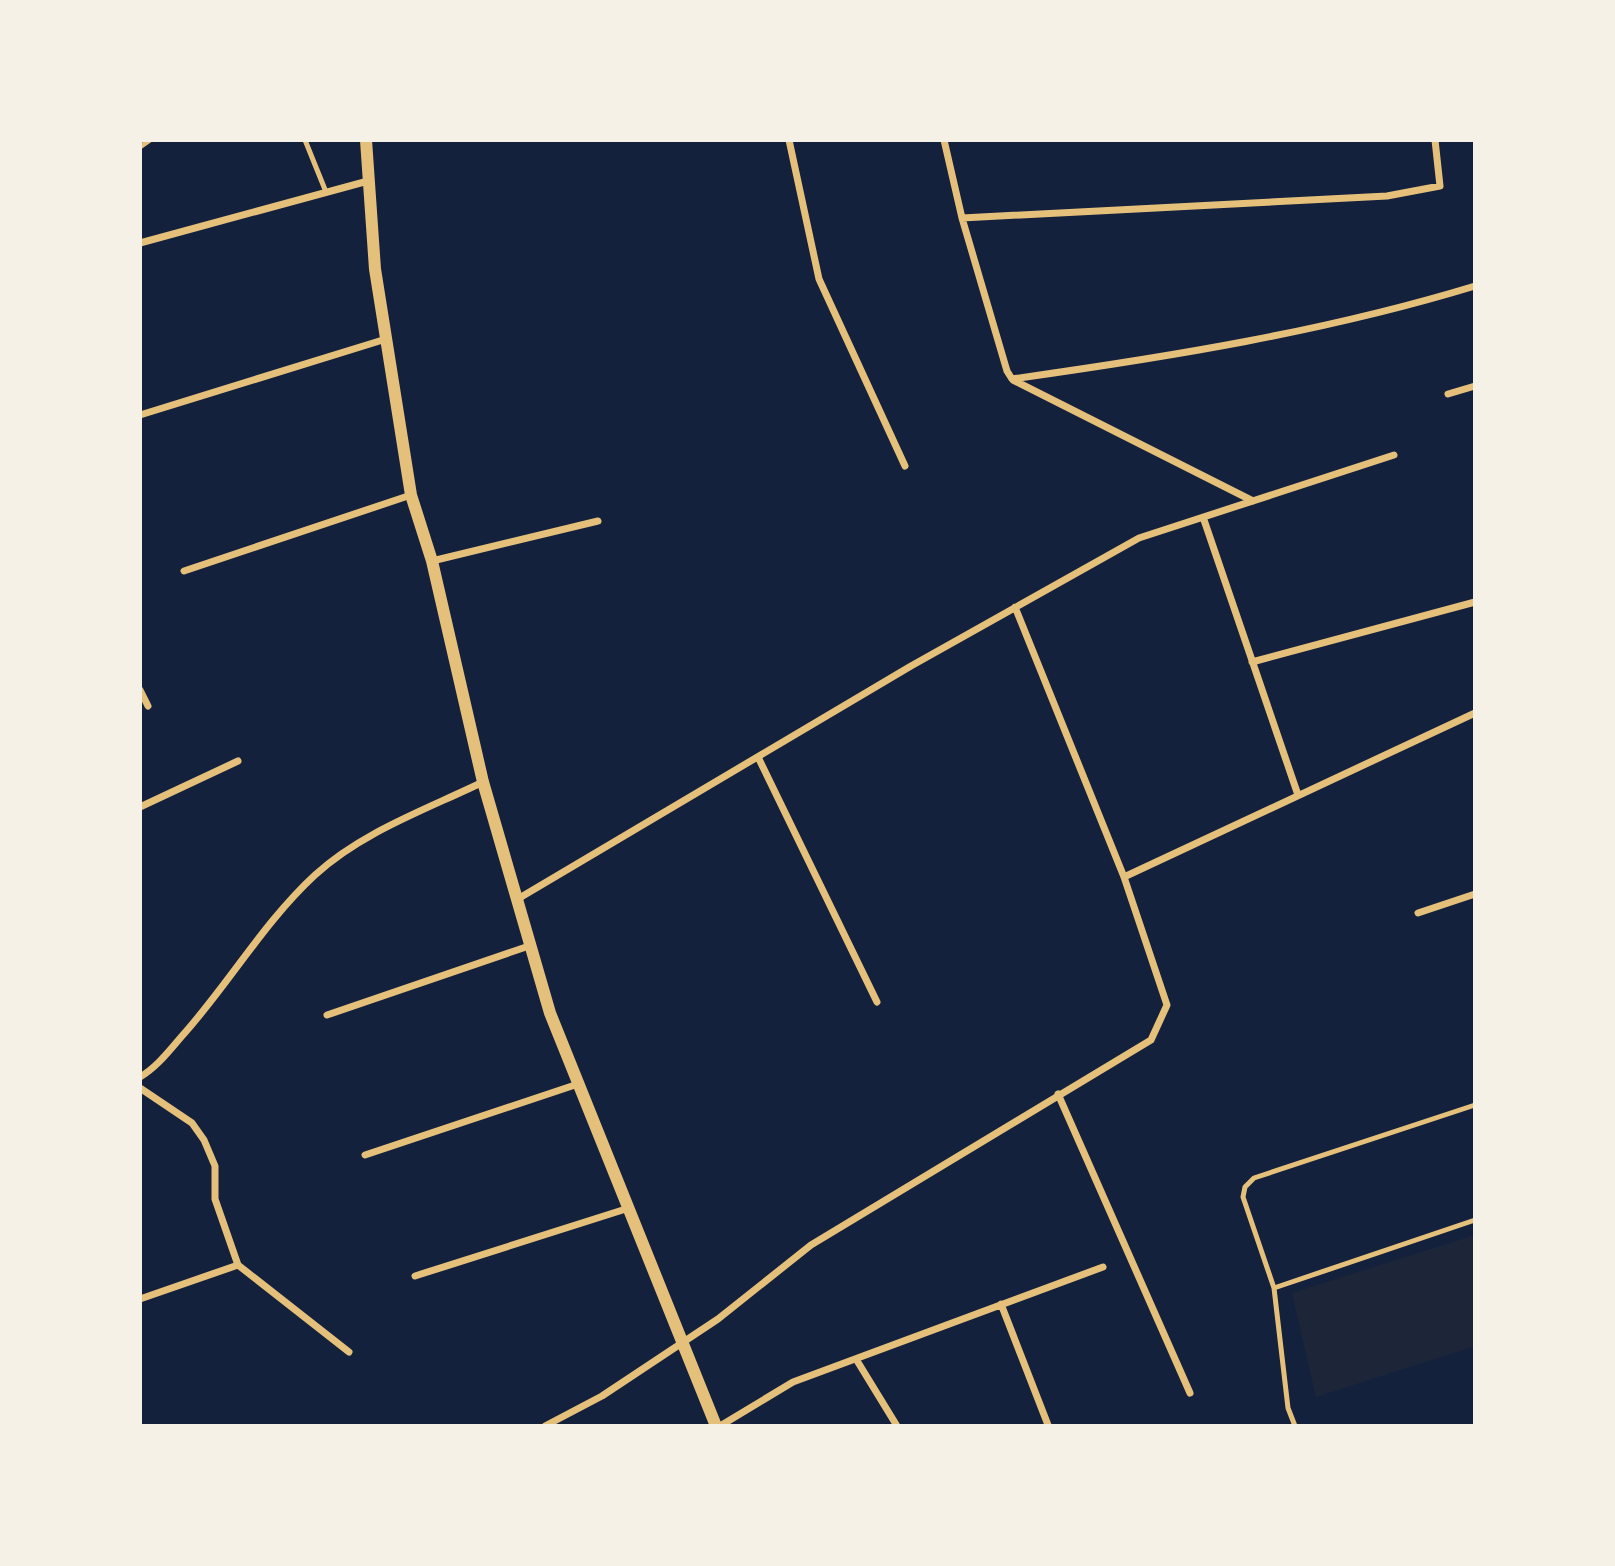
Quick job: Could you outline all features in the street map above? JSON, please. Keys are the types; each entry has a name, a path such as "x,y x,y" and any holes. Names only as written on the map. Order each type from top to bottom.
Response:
{"street":[{"path":"366,140 375,269 411,495 432,561 482,782 550,1013 681,1343 718,1426 793,1382 1103,1267"},
{"path":"789,140 820,279 905,466"},
{"path":"944,140 962,218 1007,371 1012,379 1253,501"},
{"path":"962,218 1399,194 1440,186 1435,140"},
{"path":"140,243 368,181"},
{"path":"1012,379 1192,354 1413,305 1475,286"},
{"path":"140,415 386,339"},
{"path":"1448,394 1475,386"},
{"path":"516,900 1016,607 1139,538 1394,455"},
{"path":"184,571 411,495"},
{"path":"1203,517 1298,795"},
{"path":"432,561 598,522"},
{"path":"1252,662 1475,602"},
{"path":"545,1426 602,1396 718,1319 811,1245 1151,1040 1167,1005 1124,877 1016,607"},
{"path":"140,690 148,706"},
{"path":"1124,877 1475,713"},
{"path":"758,757 877,1002"},
{"path":"140,807 238,761"},
{"path":"140,1077 152,1069 200,1017 257,942 314,876 358,842 482,782"},
{"path":"1418,913 1475,894"},
{"path":"327,1015 529,946"},
{"path":"365,1155 578,1084"},
{"path":"140,1088 192,1123 204,1140 215,1166 215,1199 238,1265 349,1352"},
{"path":"1058,1094 1190,1393"},
{"path":"415,1276 629,1208"},
{"path":"140,1299 238,1265"},
{"path":"1001,1304 1048,1424"},
{"path":"856,1359 897,1426"}],"lane":[{"path":"140,147 150,140"},
{"path":"306,140 326,192"},
{"path":"1295,1426 1288,1408 1274,1288 1243,1197 1245,1186 1254,1178 1475,1105"},
{"path":"1274,1288 1475,1220"}],"shaded area":[{"path":"1475,1235 1475,1346 1316,1397 1292,1293"}]}
